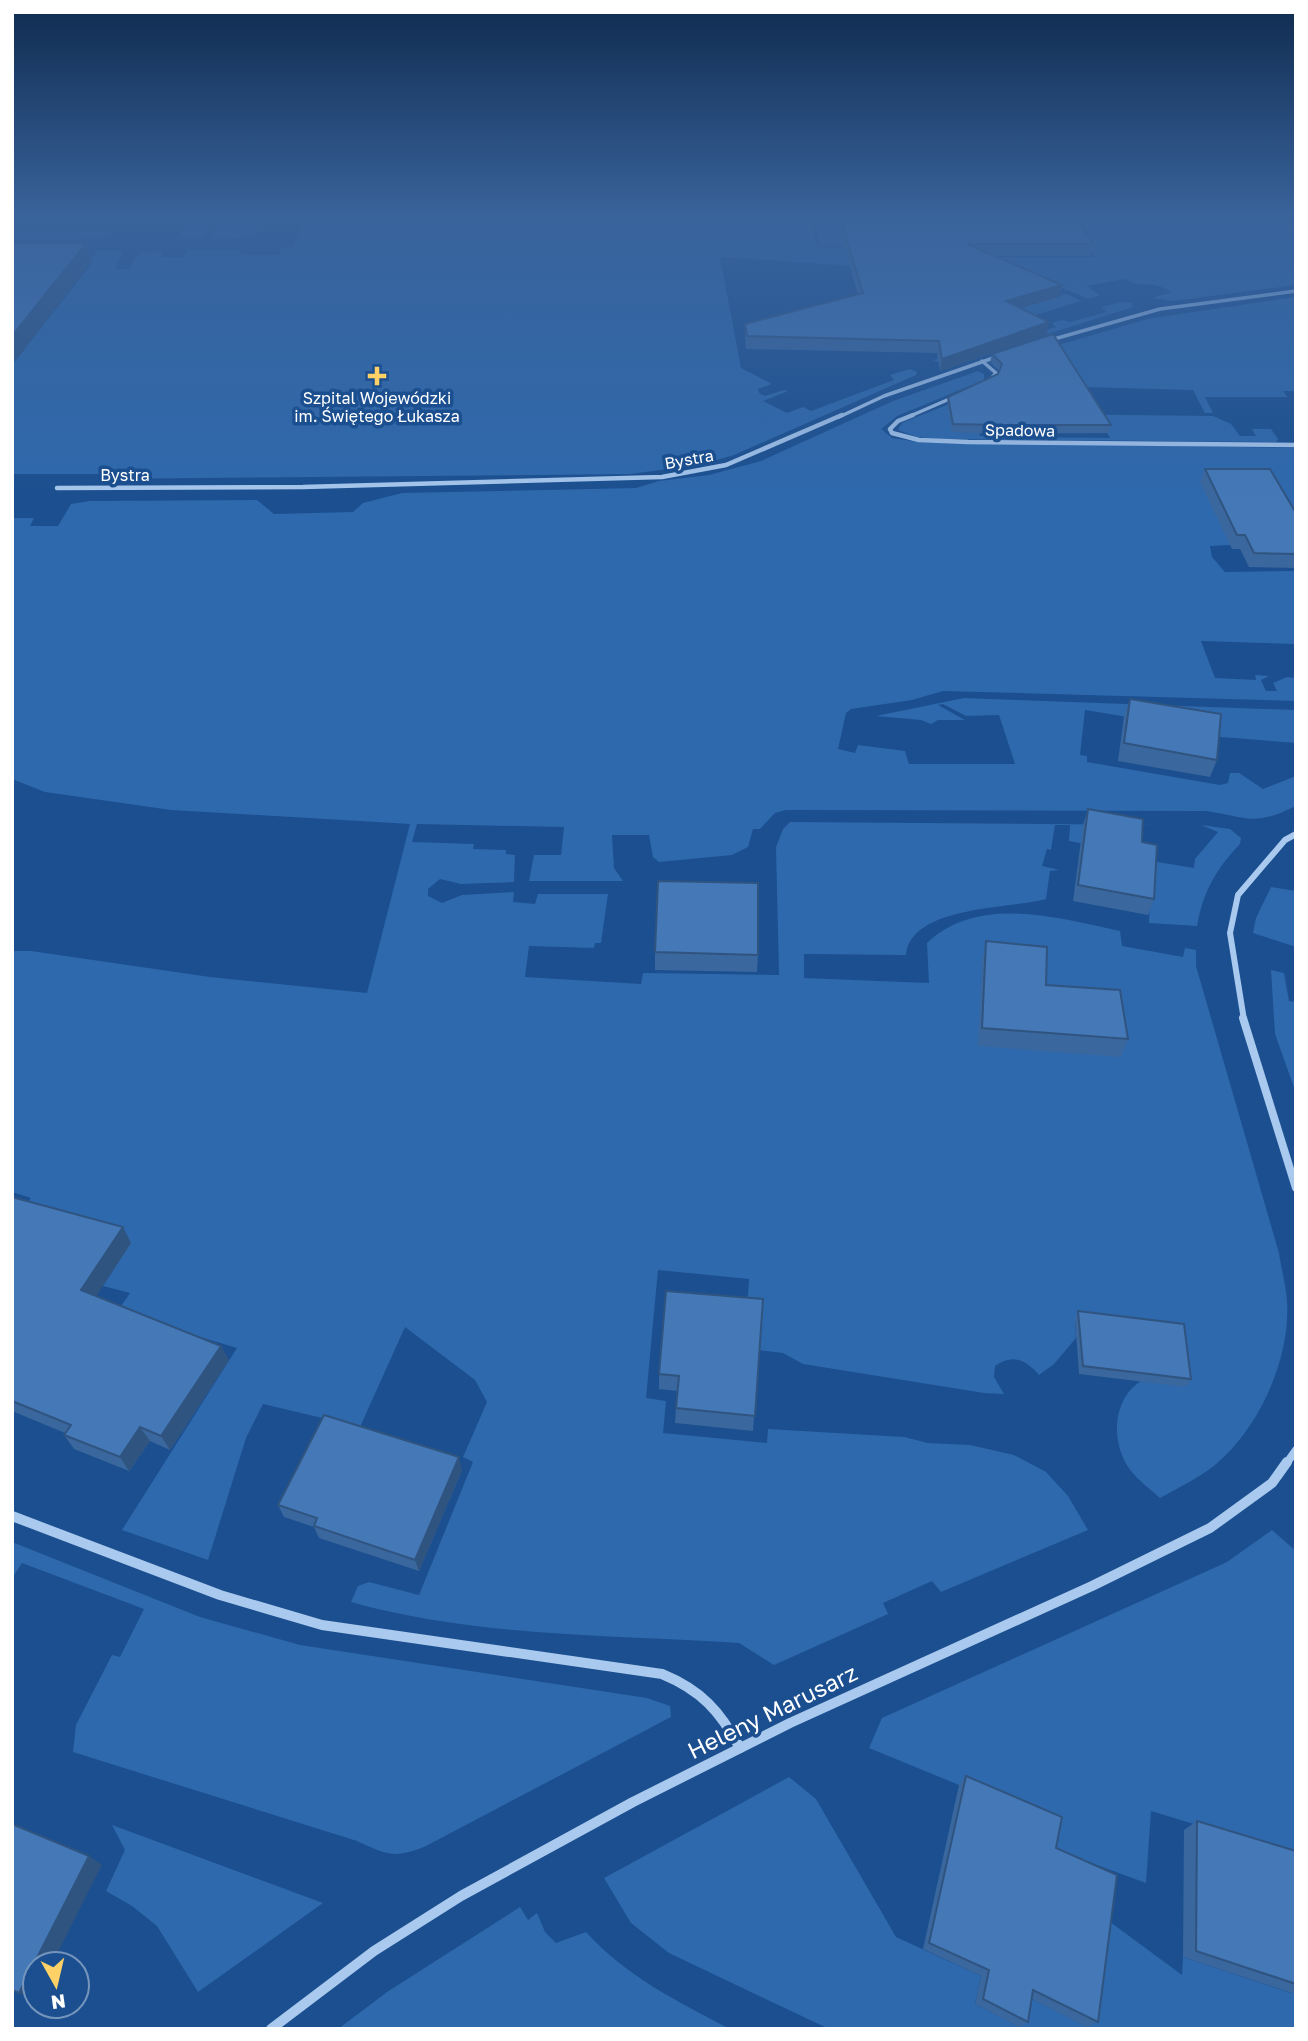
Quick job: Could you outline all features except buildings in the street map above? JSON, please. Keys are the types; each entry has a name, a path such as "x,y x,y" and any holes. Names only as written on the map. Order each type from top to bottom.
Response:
{"street":[{"path":"1034,345 1123,317 1159,309"},
{"name":"Bystra","path":"57,488 316,487 617,480 673,475 726,464 758,453 884,396 1008,353"},
{"path":"981,384 996,376 993,369 982,361"},
{"name":"Spadowa","path":"957,395 898,421 892,425 892,433 919,440 968,442 1296,445"},
{"path":"1296,834 1285,839 1238,895 1230,933 1239,1004 1296,1188"},
{"name":"Heleny Marusarz","path":"271,2029 374,1951 461,1896 633,1802 740,1748 1092,1586 1210,1528 1272,1483 1296,1450"},
{"path":"12,1516 220,1595 322,1625 662,1674 691,1685 719,1709 740,1748"}],"shaded area":[{"path":"56,309 730,309 741,368 772,384 758,389 759,393 765,396 788,391 763,401 787,413 803,407 811,411 894,380 890,375 910,369 917,372 916,375 734,455 703,464 631,474 102,479 104,474 12,474 12,365"},
{"path":"1016,309 1054,309 1022,319 1007,312"},
{"path":"1104,309 1126,309 962,361 944,364 933,360 1056,327 1052,323 1062,320 1070,322 1107,312"},
{"path":"1213,309 1296,309 1296,391 1283,391 1287,397 1205,397 1213,413 1205,413 1193,390 1081,387 1018,357 1147,319"},
{"path":"978,371 984,374 984,380 897,416 881,429 892,438 919,442 1296,448 1296,512 1221,524 1231,545 1210,546 1212,557 1225,572 1296,571 1296,647 1294,644 1201,641 1215,678 1256,680 1255,675 1269,676 1261,680 1266,691 1277,691 1273,683 1287,677 1296,678 1296,701 943,691 912,700 851,709 846,713 838,749 855,753 858,745 905,751 909,764 1015,764 999,715 966,716 943,704 938,705 965,720 938,720 931,724 921,720 876,716 964,698 1296,710 1296,743 1195,735 1195,728 1085,710 1080,755 1087,756 1087,762 1220,785 1228,783 1230,773 1239,773 1263,789 1296,776 1296,806 1270,816 1251,819 1205,811 786,810 775,813 760,829 753,829 748,847 732,855 659,862 653,857 649,835 612,835 614,868 623,881 529,881 534,855 561,855 564,827 417,824 412,842 474,844 473,849 506,850 506,854 515,855 514,882 461,884 440,879 428,889 428,896 442,903 462,895 514,892 513,902 535,904 538,894 608,894 601,943 595,943 594,948 529,946 525,977 641,984 643,973 779,975 776,847 783,829 790,822 1163,825 1138,825 1091,845 1069,841 1070,825 1055,825 1051,850 1047,849 1042,866 1059,870 1050,871 1046,899 943,918 925,927 912,939 906,955 804,954 804,978 929,983 927,943 948,928 970,919 995,914 1045,916 1120,931 1122,946 1183,957 1185,948 1196,950 1196,966 1279,1253 1286,1295 1287,1324 1276,1372 1255,1418 1241,1438 1207,1471 1160,1498 1131,1471 1124,1460 1117,1435 1117,1423 1124,1399 1141,1381 1075,1319 1076,1338 1054,1364 1039,1375 1024,1362 1013,1359 1001,1362 995,1366 994,1377 1004,1394 984,1393 803,1364 783,1353 759,1350 747,1314 749,1279 658,1270 646,1398 666,1401 663,1433 767,1443 768,1429 904,1437 928,1443 970,1445 1014,1455 1046,1472 1068,1496 1088,1530 941,1592 932,1581 883,1603 888,1614 774,1665 739,1643 495,1628 446,1622 351,1602 358,1586 369,1582 419,1595 473,1462 463,1457 487,1402 475,1380 405,1327 360,1427 263,1404 246,1438 208,1560 122,1530 237,1348 117,1312 130,1293 103,1286 131,1242 12,1224 31,1198 12,1192 12,951 31,951 210,977 367,993 410,824 171,810 45,792 12,779 12,518 34,518 30,526 58,526 71,504 90,501 257,500 274,514 353,512 363,503 402,493 636,488 659,481 709,475 761,461 893,401"},
{"path":"949,404 978,430 980,436 991,436 990,430 1000,430 1013,437 1110,438 1100,420 1035,414 1213,416 1231,424 1240,436 1256,436 1252,429 1271,429 1278,439 1276,442 936,439 917,437 898,430 902,423"},
{"path":"1201,825 1230,829 1241,838 1240,844 1212,882 1197,926 1149,923 1151,861 1194,868 1195,859 1218,832"},
{"path":"1271,887 1296,891 1296,947 1253,933 1256,918"},
{"path":"1271,970 1284,973 1289,1001 1296,1002 1296,1093 1275,1034"},
{"path":"1272,1530 1296,1551 1296,1855 1151,1811 1146,1883 1048,1847 959,1785 869,1748 882,1718 1227,1562"},
{"path":"12,1542 200,1617 300,1645 647,1698 670,1706 671,1717 426,1846 406,1853 391,1854 73,1752 76,1725 112,1655 120,1657 144,1609 22,1563 12,1578"},
{"path":"789,1777 816,1799 896,1937 981,1976 975,2004 1018,2026 1024,1995 1086,2026 1102,1916 1182,1975 1183,1957 1291,1993 1291,1958 1296,1959 1296,2029 829,2029 669,1953 631,1923 604,1878"},
{"path":"112,1825 323,1903 198,1992 157,1926 132,1906 106,1891 125,1850"},
{"path":"520,1907 528,1920 537,1913 545,1932 556,1943 586,1932 636,1975 730,2029 338,2029 387,1992"}],"place":[{"name":"Szpital Wojewódzki im. Świętego Łukasza","path":"377,376"}]}
